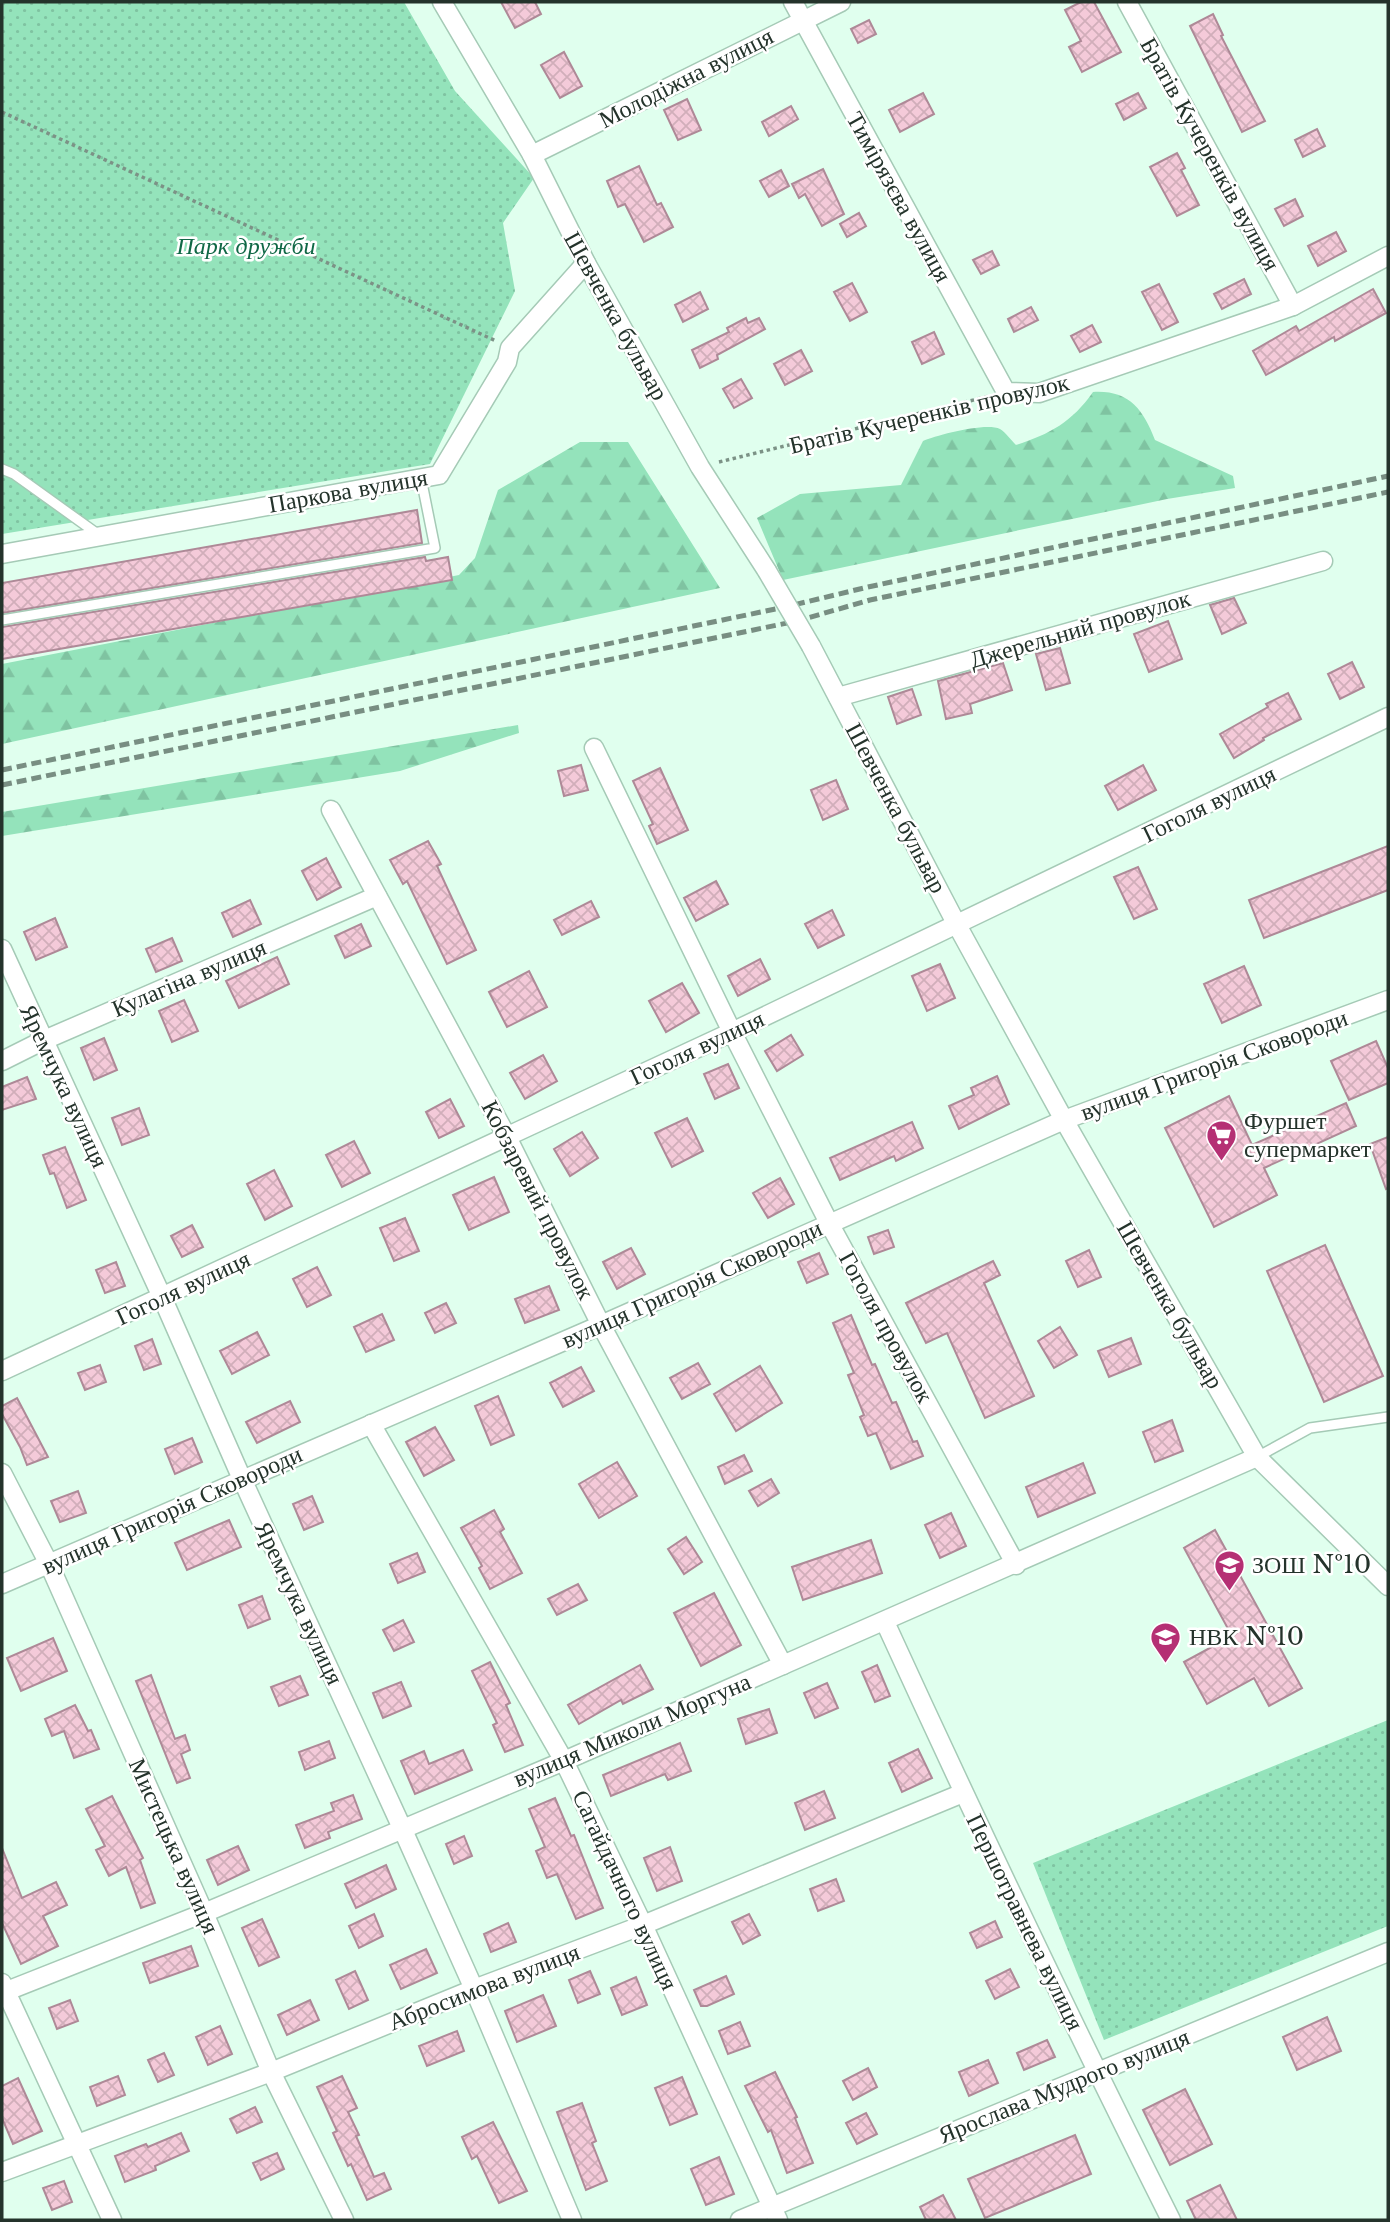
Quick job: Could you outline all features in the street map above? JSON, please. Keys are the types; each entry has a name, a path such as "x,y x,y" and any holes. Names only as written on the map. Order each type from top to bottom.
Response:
{"street":[{"name":"Шевченка бульвар","path":"442,2 532,155 586,264 699,467 767,571 811,646 957,925 1257,1457 1388,1586"},
{"name":"Тимірязєва вулиця","path":"793,2 1006,392"},
{"name":"Молодіжна вулиця","path":"532,155 841,2"},
{"name":"Братів Кучеренків вулиця","path":"1127,2 1293,306"},
{"name":"Братів Кучеренків провулок","path":"1006,392 1039,393 1293,306 1388,256"},
{"name":"Паркова вулиця","path":"2,554 439,475 507,362 510,348 586,264"},
{"name":"Джерельний провулок","path":"838,697 1323,561"},
{"name":"Гоголя вулиця","path":"2,1371 732,1032 1388,717"},
{"name":"Гоголя провулок","path":"594,748 732,1032 829,1223 1016,1565"},
{"name":"Кобзаревий провулок","path":"331,810 507,1137 601,1325 783,1665"},
{"name":"Кулагіна вулиця","path":"2,1061 42,1041 377,897"},
{"name":"Яремчука вулиця","path":"2,949 402,1828 572,2220"},
{"name":"вулиця Григорія Сковороди","path":"2,1584 601,1325 1065,1120 1388,1000"},
{"name":"Сагайдачного вулиця","path":"371,1424 564,1761 643,1925 775,2214"},
{"name":"вулиця Миколи Моргуна","path":"3,1989 204,1913 564,1761 1257,1457"},
{"name":"Мистецька вулиця","path":"2,1473 48,1564 204,1913 271,2072 344,2220"},
{"name":"Першотравнева вулиця","path":"885,1622 963,1793 1097,2073 1171,2220"},
{"name":"Абросимова вулиця","path":"2,2172 271,2072 474,1989 643,1925 963,1793"},
{"name":"Ярослава Мудрого вулиця","path":"740,2220 775,2214 1097,2073 1388,1952"},
{"path":"3,1989 113,2220"}],"lane":[{"path":"2,469 14,474 100,536"},
{"path":"2,621 435,548 421,478"},
{"path":"1257,1457 1310,1428 1388,1417"}],"path":[{"path":"2,112 510,348"},
{"name":"Братів Кучеренків провулок","path":"699,467 1006,392"}],"green space":[{"name":"Парк дружби","path":"2,2 404,2 455,91 534,178 503,223 515,291 430,464 2,534"},
{"path":"1093,392 1106,392 1125,398 1140,411 1155,440 1233,476 1235,488 1167,499 783,580 757,518 800,494 901,485 923,441 939,436 973,428 993,427 1002,430 1016,445 1028,441 1059,426 1077,411"},
{"path":"580,442 628,442 720,588 2,744 2,664 459,575 475,558 498,490"},
{"path":"518,725 519,733 400,771 2,836 2,812"},
{"path":"1388,1720 1388,1926 1104,2040 1033,1863"}],"building":[{"path":"501,2 535,2 541,14 515,28"},
{"path":"1081,2 1094,2 1121,52 1082,72 1069,47 1081,41 1065,10"},
{"path":"1213,14 1223,35 1221,36 1265,121 1242,132 1190,26"},
{"path":"869,20 876,34 858,43 851,29"},
{"path":"564,52 582,86 560,98 541,65"},
{"path":"923,93 934,114 900,132 889,110"},
{"path":"1138,93 1146,108 1124,120 1116,104"},
{"path":"687,99 701,130 678,140 664,110"},
{"path":"791,106 798,119 769,136 762,122"},
{"path":"1317,129 1325,146 1303,157 1295,140"},
{"path":"1177,153 1185,168 1181,170 1199,205 1177,216 1150,167"},
{"path":"639,166 657,205 661,203 673,227 644,242 625,204 618,207 607,181"},
{"path":"823,169 844,214 822,226 805,194 799,198 792,184"},
{"path":"781,170 789,186 769,197 760,181"},
{"path":"1295,199 1303,216 1284,226 1275,209"},
{"path":"859,213 866,226 847,237 840,224"},
{"path":"1336,232 1346,251 1318,266 1308,246"},
{"path":"992,251 999,265 981,274 973,260"},
{"path":"1244,279 1251,294 1222,309 1214,294"},
{"path":"852,283 867,312 850,321 834,292"},
{"path":"1159,284 1178,322 1162,330 1142,292"},
{"path":"1373,289 1386,313 1335,341 1334,337 1266,375 1253,351 1296,326 1299,331"},
{"path":"700,292 708,309 683,322 675,305"},
{"path":"1031,307 1038,320 1014,332 1008,319"},
{"path":"746,318 748,323 759,318 765,329 717,355 718,359 700,368 692,350 729,332 727,328"},
{"path":"1092,325 1101,342 1080,352 1071,336"},
{"path":"934,332 944,354 922,364 912,342"},
{"path":"801,350 812,371 785,385 774,364"},
{"path":"741,379 752,398 734,408 723,389"},
{"path":"417,510 422,543 2,613 2,583"},
{"path":"425,557 426,561 448,557 452,580 2,659 2,627"},
{"path":"1234,598 1246,623 1222,634 1210,605"},
{"path":"1168,621 1182,659 1149,672 1134,634"},
{"path":"1060,648 1070,683 1046,690 1036,654"},
{"path":"1352,662 1364,687 1340,699 1328,674"},
{"path":"1003,663 1012,690 970,704 972,713 946,719 938,681"},
{"path":"912,689 921,715 897,724 888,697"},
{"path":"1288,693 1301,719 1263,738 1264,740 1234,758 1220,734"},
{"path":"581,765 588,790 564,796 558,771"},
{"path":"1143,765 1156,790 1118,810 1105,786"},
{"path":"660,768 688,830 657,844 649,826 653,824 633,781"},
{"path":"836,780 848,809 823,820 811,790"},
{"path":"428,841 441,864 437,866 476,950 447,964 407,881 403,884 390,860"},
{"path":"1388,846 1388,890 1264,938 1249,900"},
{"path":"326,858 341,887 317,900 302,871"},
{"path":"1138,867 1157,909 1134,919 1114,877"},
{"path":"716,881 728,904 696,921 684,898"},
{"path":"250,900 261,924 233,937 222,913"},
{"path":"591,901 599,917 562,935 554,920"},
{"path":"832,910 844,935 818,948 805,924"},
{"path":"55,918 67,947 36,960 24,932"},
{"path":"361,924 371,946 345,958 335,936"},
{"path":"172,938 182,961 156,972 146,949"},
{"path":"277,957 289,984 239,1008 226,981"},
{"path":"760,959 770,979 738,996 728,976"},
{"path":"940,964 955,998 927,1011 912,976"},
{"path":"1244,966 1261,1005 1222,1023 1204,984"},
{"path":"529,971 547,1007 507,1027 489,992"},
{"path":"682,983 699,1013 666,1032 649,1001"},
{"path":"184,1000 198,1031 172,1042 159,1011"},
{"path":"791,1035 803,1055 777,1071 765,1051"},
{"path":"104,1038 117,1070 94,1080 81,1048"},
{"path":"1376,1041 1388,1068 1388,1083 1349,1100 1331,1061"},
{"path":"543,1055 557,1081 525,1099 510,1073"},
{"path":"728,1064 739,1088 715,1099 704,1074"},
{"path":"997,1076 1009,1104 959,1129 949,1106 974,1095 971,1088"},
{"path":"27,1077 36,1099 2,1110 2,1087"},
{"name":"Фуршет супермаркет","path":"1229,1096 1252,1145 1346,1103 1356,1126 1264,1168 1277,1195 1214,1227 1165,1128"},
{"path":"450,1099 464,1126 439,1138 426,1112"},
{"path":"139,1108 149,1135 122,1145 112,1118"},
{"path":"687,1118 703,1151 672,1167 655,1133"},
{"path":"912,1122 923,1148 896,1161 894,1156 840,1180 830,1158"},
{"path":"582,1132 598,1158 570,1176 554,1149"},
{"path":"1388,1137 1388,1188 1386,1189 1370,1144"},
{"path":"354,1141 370,1173 342,1187 326,1155"},
{"path":"65,1147 86,1200 67,1208 54,1173 50,1174 43,1155"},
{"path":"274,1170 292,1206 265,1220 247,1184"},
{"path":"494,1177 509,1212 469,1230 453,1195"},
{"path":"780,1178 794,1204 768,1218 753,1193"},
{"path":"405,1218 419,1251 394,1261 380,1228"},
{"path":"192,1225 203,1247 182,1257 171,1236"},
{"path":"888,1230 894,1247 874,1254 868,1237"},
{"path":"1325,1245 1383,1376 1324,1402 1267,1271"},
{"path":"631,1248 645,1274 617,1289 603,1262"},
{"path":"1089,1250 1101,1277 1078,1287 1066,1261"},
{"path":"819,1253 828,1274 807,1283 798,1262"},
{"path":"993,1261 1000,1275 984,1283 1034,1396 985,1418 947,1333 926,1343 906,1303"},
{"path":"116,1262 125,1286 105,1293 96,1270"},
{"path":"317,1267 331,1295 307,1307 293,1279"},
{"path":"549,1286 559,1310 525,1323 515,1299"},
{"path":"446,1303 456,1323 435,1333 425,1313"},
{"path":"382,1314 394,1340 366,1352 354,1327"},
{"path":"851,1315 872,1365 875,1364 892,1403 896,1402 913,1442 917,1441 923,1456 891,1469 876,1433 868,1436 860,1417 864,1415 848,1375 854,1373 833,1323"},
{"path":"1060,1327 1077,1355 1054,1368 1038,1341"},
{"path":"257,1332 269,1355 232,1374 220,1351"},
{"path":"1131,1338 1141,1364 1109,1377 1098,1351"},
{"path":"152,1339 161,1364 144,1370 135,1346"},
{"path":"698,1363 710,1384 682,1399 670,1378"},
{"path":"100,1365 106,1382 85,1390 78,1373"},
{"path":"760,1366 782,1403 736,1431 714,1394"},
{"path":"581,1367 594,1391 563,1407 550,1383"},
{"path":"498,1396 514,1435 491,1445 475,1406"},
{"path":"17,1398 48,1457 27,1465 2,1414 2,1406"},
{"path":"290,1401 300,1422 257,1443 246,1422"},
{"path":"1172,1420 1183,1451 1155,1462 1143,1432"},
{"path":"435,1427 454,1460 424,1476 406,1442"},
{"path":"192,1438 202,1462 175,1474 165,1449"},
{"path":"744,1455 752,1471 725,1484 718,1467"},
{"path":"617,1462 637,1496 599,1518 579,1484"},
{"path":"1083,1463 1095,1493 1038,1517 1026,1487"},
{"path":"771,1479 779,1493 758,1506 749,1491"},
{"path":"78,1491 86,1513 60,1522 51,1501"},
{"path":"312,1496 323,1522 304,1530 293,1504"},
{"path":"494,1510 504,1529 500,1532 522,1573 490,1589 479,1568 482,1566 461,1528"},
{"path":"951,1513 966,1546 940,1558 925,1525"},
{"path":"229,1520 241,1547 187,1570 175,1543"},
{"name":"ЗОШ №10","path":"1215,1530 1302,1688 1269,1706 1254,1678 1207,1704 1184,1662 1232,1636 1184,1548"},
{"path":"686,1537 702,1562 684,1574 668,1549"},
{"path":"871,1540 882,1573 803,1600 792,1567"},
{"path":"417,1553 425,1572 398,1583 390,1564"},
{"path":"578,1584 587,1600 557,1615 548,1599"},
{"path":"714,1593 741,1645 701,1666 674,1613"},
{"path":"262,1596 270,1619 248,1628 239,1605"},
{"path":"403,1620 414,1642 394,1651 383,1630"},
{"path":"53,1638 67,1671 21,1691 7,1658"},
{"path":"490,1662 510,1703 506,1705 523,1745 505,1752 493,1725 497,1723 472,1671"},
{"path":"640,1665 653,1689 623,1704 621,1700 579,1724 568,1705"},
{"path":"877,1665 890,1696 875,1702 862,1672"},
{"path":"151,1675 175,1739 185,1735 190,1750 181,1754 190,1778 177,1783 136,1681"},
{"path":"300,1676 308,1695 279,1706 271,1687"},
{"path":"401,1682 411,1706 383,1718 373,1693"},
{"path":"827,1683 838,1708 815,1718 804,1693"},
{"path":"75,1705 99,1749 74,1758 64,1731 52,1736 45,1719"},
{"path":"769,1709 777,1733 746,1744 738,1719"},
{"path":"329,1741 335,1758 305,1770 299,1752"},
{"path":"680,1743 691,1771 668,1780 665,1774 611,1796 603,1775"},
{"path":"918,1749 932,1778 902,1792 889,1763"},
{"path":"463,1750 472,1770 415,1794 401,1761 424,1751 429,1764"},
{"path":"824,1791 835,1818 805,1830 795,1803"},
{"path":"353,1795 362,1819 328,1832 330,1838 305,1848 296,1825 334,1811 331,1803"},
{"path":"112,1796 143,1858 140,1860 155,1903 141,1908 126,1867 109,1876 96,1850 105,1846 86,1809"},
{"path":"555,1798 571,1836 574,1835 603,1908 576,1919 557,1874 547,1878 536,1851 545,1847 529,1809"},
{"path":"464,1836 472,1856 454,1864 446,1844"},
{"path":"238,1846 249,1870 218,1885 207,1860"},
{"path":"670,1847 682,1881 657,1891 644,1858"},
{"path":"2,1848 22,1898 56,1882 67,1905 43,1916 58,1946 21,1964 2,1923"},
{"path":"386,1865 396,1889 356,1908 345,1884"},
{"path":"836,1879 844,1901 818,1911 810,1889"},
{"path":"374,1914 383,1936 359,1948 349,1926"},
{"path":"749,1914 760,1935 743,1944 732,1922"},
{"path":"262,1919 279,1957 259,1966 242,1928"},
{"path":"995,1921 1002,1937 977,1948 970,1933"},
{"path":"508,1923 516,1942 491,1952 484,1934"},
{"path":"191,1946 198,1966 150,1983 143,1963"},
{"path":"426,1949 437,1973 401,1989 390,1965"},
{"path":"1010,1969 1019,1987 995,1999 986,1981"},
{"path":"355,1971 368,2000 349,2009 336,1980"},
{"path":"590,1971 600,1994 578,2003 569,1980"},
{"path":"726,1976 734,1994 701,2006 694,1990"},
{"path":"636,1977 647,2005 622,2015 611,1988"},
{"path":"543,1995 556,2026 517,2042 505,2011"},
{"path":"70,2000 78,2021 57,2029 49,2008"},
{"path":"310,2000 319,2020 287,2035 278,2015"},
{"path":"1327,2017 1341,2051 1297,2070 1283,2037"},
{"path":"740,2022 750,2046 728,2054 719,2031"},
{"path":"220,2026 232,2054 208,2065 196,2037"},
{"path":"457,2031 464,2051 427,2066 419,2046"},
{"path":"1047,2040 1055,2057 1024,2070 1017,2053"},
{"path":"164,2053 174,2075 158,2082 148,2060"},
{"path":"988,2060 998,2083 969,2096 959,2072"},
{"path":"868,2068 877,2087 853,2100 843,2081"},
{"path":"775,2072 797,2117 795,2118 813,2163 787,2173 771,2130 768,2132 745,2086"},
{"path":"118,2076 125,2095 97,2106 90,2087"},
{"path":"342,2076 357,2108 348,2112 359,2135 356,2136 374,2177 384,2173 391,2189 367,2200 333,2133 337,2131 317,2087"},
{"path":"682,2077 697,2114 670,2125 655,2088"},
{"path":"18,2078 42,2131 13,2144 2,2118 2,2086"},
{"path":"1185,2089 1212,2144 1170,2165 1143,2110"},
{"path":"582,2103 596,2141 592,2143 607,2181 586,2190 557,2112"},
{"path":"255,2107 262,2122 237,2133 230,2119"},
{"path":"866,2113 877,2134 857,2144 846,2123"},
{"path":"493,2122 527,2191 499,2203 477,2156 472,2159 462,2137"},
{"path":"181,2133 189,2151 155,2166 156,2170 125,2182 115,2156 146,2144 148,2147"},
{"path":"1075,2135 1091,2174 985,2218 968,2179"},
{"path":"277,2153 284,2169 261,2180 253,2163"},
{"path":"719,2157 734,2194 706,2205 691,2169"},
{"path":"64,2181 72,2202 52,2210 43,2188"},
{"path":"1220,2185 1237,2220 1196,2220 1187,2201"},
{"path":"943,2195 956,2220 926,2220 920,2207"}],"railway":[{"path":"2,770 785,607 1388,476"},
{"path":"2,785 797,621 870,600 1388,492"}],"place":[{"name":"Фуршет супермаркет","path":"1221,1162"},
{"name":"ЗОШ №10","path":"1229,1592"},
{"name":"НВК №10","path":"1166,1664"}]}
